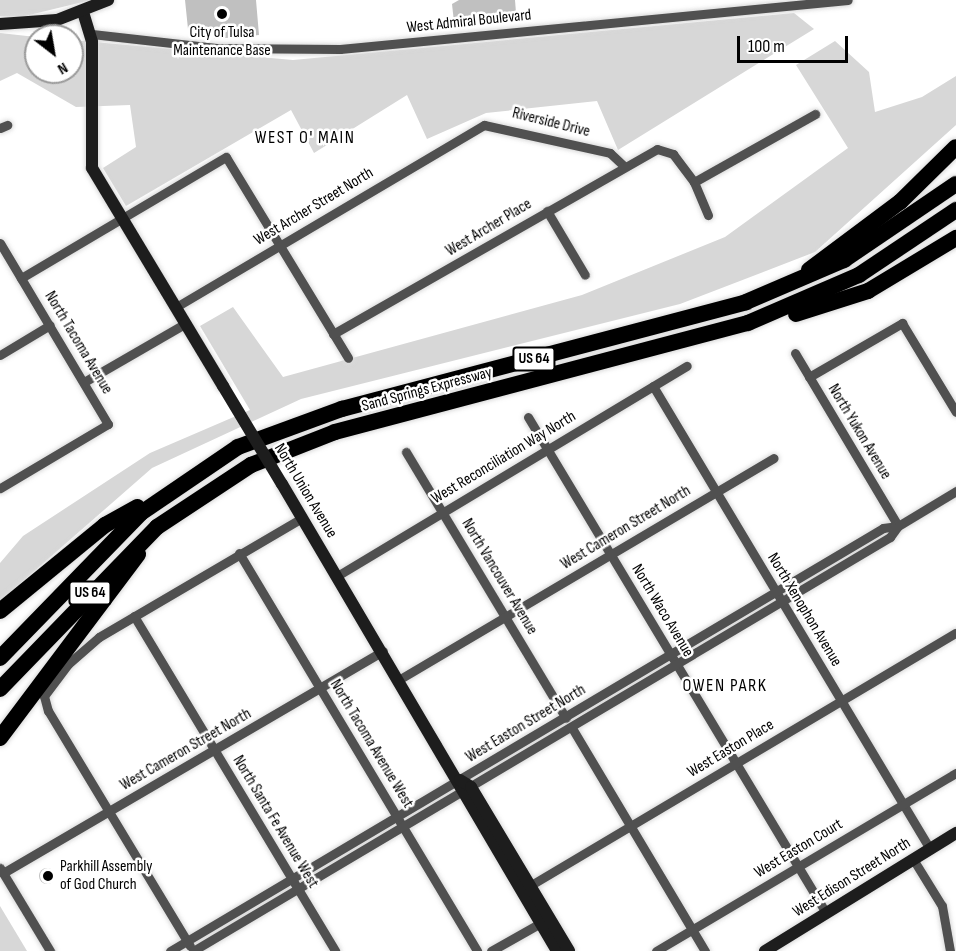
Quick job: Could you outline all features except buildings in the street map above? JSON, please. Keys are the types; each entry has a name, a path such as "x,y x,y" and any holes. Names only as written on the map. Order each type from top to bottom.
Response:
{"highway":[{"path":"792,284 900,202 956,147"},
{"name":"Sand Springs Expressway","path":"0,658 118,534 177,484 238,447 308,419 723,309 792,284 882,237 956,184"},
{"name":"Sand Springs Expressway","path":"0,689 157,527 227,477 316,438 730,330 850,280 956,210"},
{"path":"730,330 840,303 956,238"},
{"path":"0,611 105,525 177,484"},
{"path":"0,738 157,527"}],"street":[{"path":"0,24 41,24 83,12 108,0"},
{"name":"West Admiral Boulevard","path":"92,34 216,48 340,49 848,0"},
{"path":"83,12 92,34"},
{"name":"North Union Avenue","path":"92,34 90,158 123,219 525,889 544,920 569,951"},
{"path":"708,215 694,182 815,114"},
{"name":"Riverside Drive","path":"467,133 495,124 610,153 624,166"},
{"name":"West Archer Street North","path":"176,307 467,133"},
{"name":"West Archer Place","path":"333,334 624,166 661,148 671,152 694,182"},
{"path":"21,278 226,157 348,358"},
{"path":"547,211 585,275"},
{"name":"North Tacoma Avenue","path":"0,243 108,424 0,488"},
{"path":"84,382 186,323"},
{"path":"809,377 902,323 956,412"},
{"path":"0,355 50,326"},
{"name":"North Yukon Avenue","path":"795,353 898,526"},
{"name":"West Reconciliation Way North","path":"337,576 687,366"},
{"name":"North Xenophon Avenue","path":"653,386 930,849"},
{"name":"North Waco Avenue","path":"528,417 826,913"},
{"name":"North Vancouver Avenue","path":"406,452 566,718"},
{"name":"West Cameron Street North","path":"400,679 774,458"},
{"name":"West Easton Street North","path":"170,951 397,818 464,786 582,722 890,537 898,526 956,491"},
{"path":"192,951 109,812 44,696 83,650 134,616 302,518"},
{"name":"West Easton Street North","path":"192,951 403,828 557,723 883,528 898,526"},
{"name":"North Tacoma Avenue West","path":"239,553 477,951"},
{"name":"North Santa Fe Avenue West","path":"134,616 335,951"},
{"name":"West Easton Place","path":"525,889 956,633"},
{"name":"West Cameron Street North","path":"2,871 109,812 383,651"},
{"path":"576,712 582,722"},
{"path":"557,723 567,730 631,826 705,951"},
{"name":"West Easton Court","path":"656,951 956,773"},
{"name":"West Edison Street North","path":"765,951 956,833"},
{"path":"913,860 942,906 949,951"},
{"path":"2,871 50,951"},
{"path":"491,951 544,920"},
{"name":"North Union Avenue","path":"544,920 557,951"}],"shaded area":[{"path":"0,0 91,0 21,17 0,16"},
{"path":"794,13 814,29 618,150 597,101 486,113 427,139 407,95 314,153 291,110 126,206 103,168 136,147 130,105 76,107 36,84 84,84 84,41 293,60"},
{"path":"0,33 24,36 24,77 17,73 0,81"},
{"path":"835,41 869,72 875,112 922,97 956,76 956,125 815,252 680,304 301,399 152,468 0,601 0,563 23,536 150,453 250,410 200,326 233,307 283,377 582,295 725,237 848,148 796,65"},
{"path":"0,906 27,951 0,951"}],"place":[{"name":"City of Tulsa Maintenance Base","path":"222,14"},
{"name":"Parkhill Assembly of God Church","path":"48,876"}],"district":[{"name":"WEST O' MAIN","path":"305,138"},
{"name":"OWEN PARK","path":"725,686"}]}
